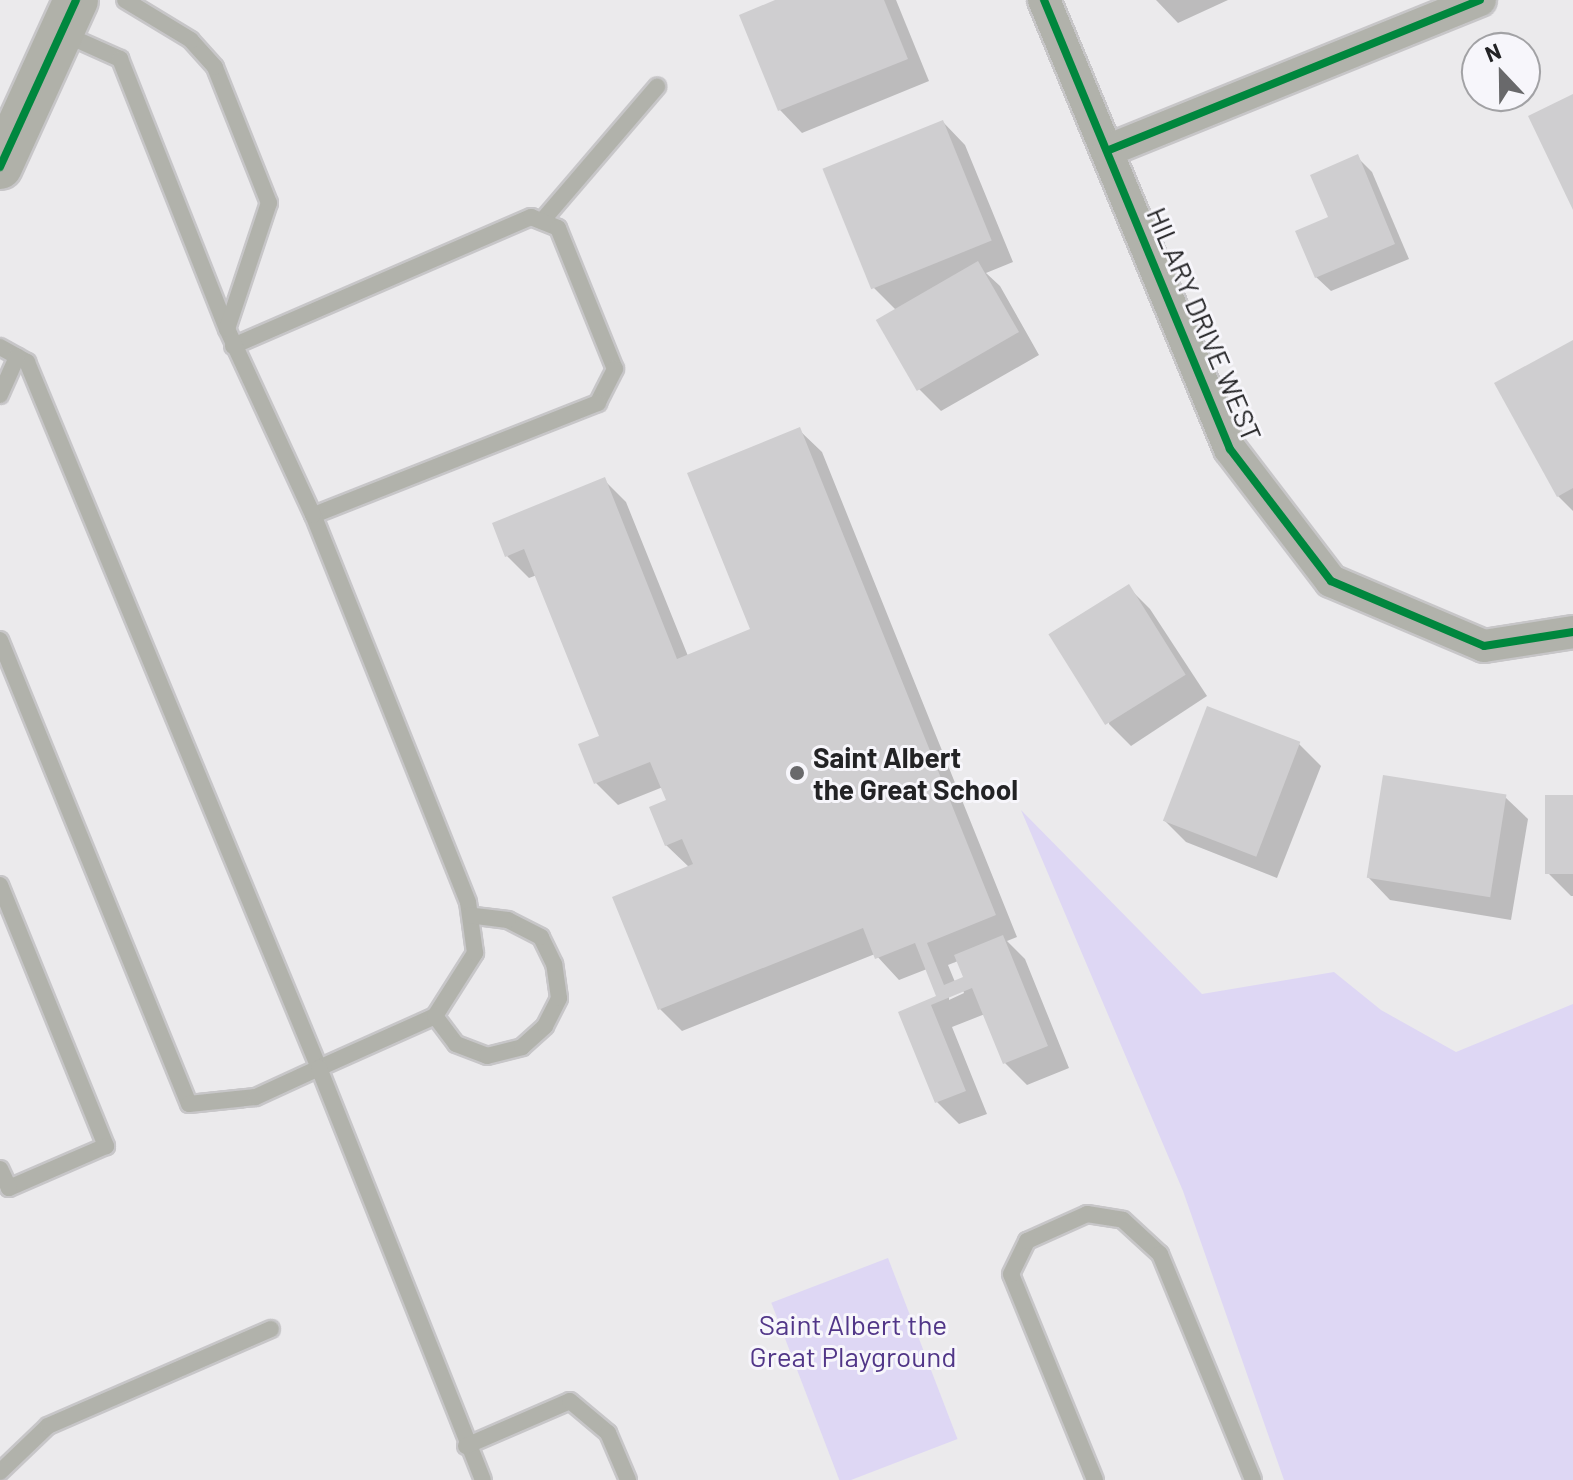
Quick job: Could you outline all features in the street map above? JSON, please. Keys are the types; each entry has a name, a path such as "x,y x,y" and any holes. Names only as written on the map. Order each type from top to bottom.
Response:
{"street":[{"name":"HILARY DRIVE WEST","path":"1044,0 1109,150 1230,449 1331,581 1484,646 1573,632"},
{"path":"1109,150 1480,0"},
{"path":"0,167 69,16"}],"lane":[{"path":"125,0 191,40 215,67 269,203 227,329"},
{"path":"0,640 189,1104 256,1097 435,1016 475,953 470,915 313,515 233,346 120,59 69,16"},
{"path":"542,221 657,87"},
{"path":"233,346 531,217 558,228 615,369 598,403 313,515"},
{"path":"0,347 27,362 48,410 319,1068 466,1446 483,1480"},
{"path":"0,395 17,357"},
{"path":"0,885 106,1146 9,1188 0,1169"},
{"path":"435,1016 456,1044 487,1056 522,1047 545,1026 559,998 554,964 541,937 508,920 470,915"},
{"path":"1095,1480 1011,1274 1027,1241 1087,1214 1123,1220 1160,1254 1253,1480"},
{"path":"0,1472 48,1426 271,1329"},
{"path":"466,1446 570,1401 608,1433 628,1480"}],"green space":[{"path":"1021,810 1202,994 1334,972 1381,1010 1456,1052 1573,1004 1573,1480 1284,1480 1183,1191"},
{"name":"Saint Albert the Great Playground","path":"888,1258 958,1439 851,1480 839,1480 771,1303"}],"building":[{"path":"775,0 884,0 908,59 778,111 739,15"},
{"path":"1573,94 1573,210 1528,116"},
{"path":"943,120 992,241 871,289 822,169"},
{"path":"1358,154 1395,244 1315,278 1295,231 1328,217 1310,175"},
{"path":"978,261 1019,332 917,391 876,320"},
{"path":"1573,340 1573,488 1557,497 1494,383"},
{"name":"Saint Albert the Great School","path":"800,427 996,915 927,943 944,985 963,977 954,955 1003,935 1048,1046 1003,1064 972,988 931,1005 966,1091 935,1103 898,1012 936,996 915,943 875,959 863,928 658,1010 612,897 693,864 682,839 665,846 649,807 666,800 650,762 594,784 578,744 599,736 524,549 505,557 492,523 605,477 677,659 750,629 687,473"},
{"path":"1129,584 1186,675 1105,725 1048,634"},
{"path":"1207,706 1300,742 1256,857 1163,821"},
{"path":"1383,775 1506,795 1490,897 1367,878"},
{"path":"1545,795 1573,795 1573,874 1545,874"}],"cycle path":[{"path":"0,167 76,0"},
{"path":"1044,0 1230,449 1331,581 1484,646 1573,632"},
{"path":"1109,150 1480,0"}],"place":[{"name":"Saint Albert the Great School","path":"797,773"}]}
